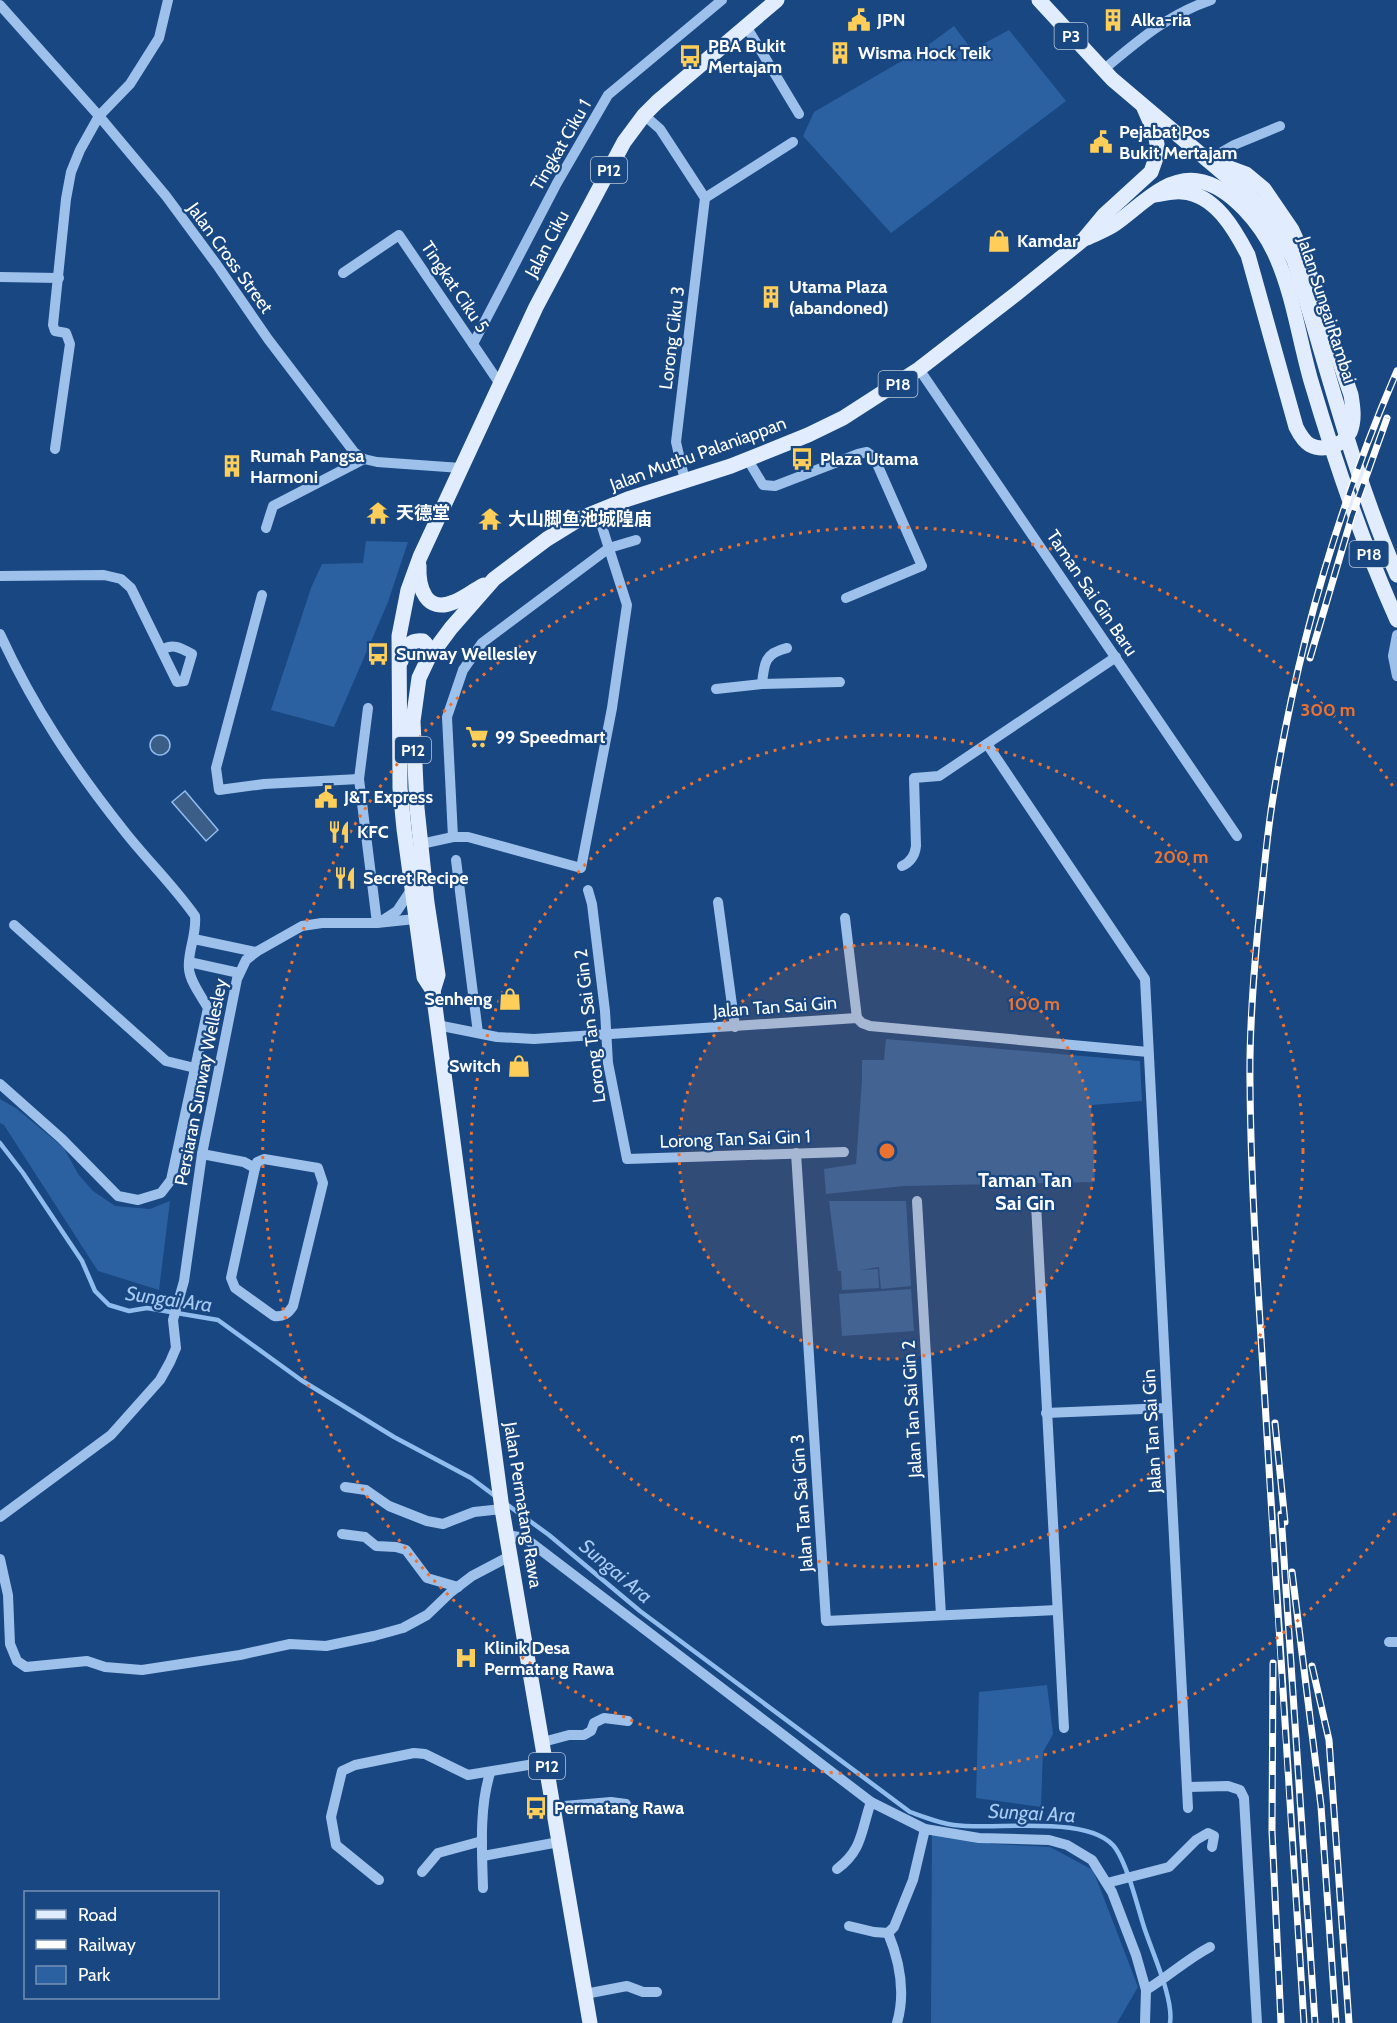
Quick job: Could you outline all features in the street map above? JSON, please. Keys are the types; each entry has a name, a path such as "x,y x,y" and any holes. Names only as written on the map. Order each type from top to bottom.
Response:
{"main road":[{"name":"Jalan Ciku","path":"420,556 536,307 619,152 644,116 777,0"},
{"name":"P3","path":"1039,0 1103,70 1144,108"},
{"name":"Jalan Sungai Rambai","path":"1144,108 1165,122 1260,206 1279,230 1294,260 1357,470 1380,536 1397,575"},
{"name":"Jalan Muthu Palaniappan","path":"428,659 455,622 494,579 567,525 597,511 748,460 843,418 919,369 1084,239 1104,215 1151,172 1157,154 1155,133 1144,108"},
{"path":"1154,195 1181,192 1194,194 1210,203 1235,231 1248,255 1296,427 1308,444 1316,447 1338,445 1351,431 1353,410 1351,395 1303,254 1292,230 1263,189 1246,174 1208,160"},
{"name":"Jalan Muthu Palaniappan","path":"1084,239 1111,227 1154,195 1184,180 1198,181 1218,189 1244,209 1256,222"},
{"name":"Jalan Sungai Rambai","path":"1256,222 1275,255 1284,279 1343,486 1364,543 1397,620"},
{"path":"420,556 421,587 426,598 436,604 454,602 494,579"},
{"name":"Jalan Permatang Rawa","path":"420,556 408,590 400,625 400,788 411,890 424,977 433,991"},
{"path":"400,665 406,647 415,641 423,641 426,644 429,652 428,659"},
{"name":"Jalan Permatang Rawa","path":"428,659 419,678 413,713 413,764 427,903 438,975 433,991 437,1025 502,1509 590,2023"}],"street":[{"path":"55,449 70,344 66,333 55,331 52,325 71,172 99,116 130,84 159,38 168,0"},
{"name":"Tingkat Ciku 1","path":"473,344 557,183 608,95 722,0"},
{"path":"1103,70 1154,27 1184,10 1211,0"},
{"name":"Jalan Cross Street","path":"4,4 166,196 268,339 354,452 364,459"},
{"path":"746,27 799,114"},
{"path":"644,116 660,129 705,198 793,142"},
{"path":"1208,160 1258,134 1280,126"},
{"name":"Lorong Ciku 3","path":"685,481 676,442 705,198"},
{"name":"Tingkat Ciku 5","path":"343,273 399,235 500,384"},
{"path":"0,277 59,278"},
{"name":"Taman Sai Gin Baru","path":"919,369 1237,836"},
{"path":"748,460 764,485 775,486 858,454 867,452 874,457 922,566 846,598"},
{"path":"266,528 273,506 364,459 387,463 461,468"},
{"path":"421,844 453,837 468,837 581,868 612,708 627,605 597,511"},
{"path":"453,837 447,717 463,670 482,643 609,548 636,540"},
{"path":"0,576 104,575 121,579 131,588 162,650"},
{"path":"262,595 216,768 219,790 264,783 360,779"},
{"path":"0,634 15,667 57,741 126,834 195,916 194,939 189,962 190,976 208,1008 171,1180 161,1193 138,1200 118,1196 62,1139 0,1084"},
{"path":"1397,635 1393,656 1397,676"},
{"path":"762,684 764,666 769,657 777,650 787,648"},
{"path":"902,866 908,863 915,854 914,778 939,776 1116,657"},
{"path":"716,689 762,684 840,682"},
{"path":"368,708 360,779 377,923 397,911 411,890"},
{"name":"Jalan Tan Sai Gin","path":"987,744 1145,979 1188,1808"},
{"path":"456,860 478,1033"},
{"name":"Lorong Tan Sai Gin 2","path":"588,890 592,904 604,999 608,1063 627,1159"},
{"path":"718,902 735,1027"},
{"path":"415,919 427,903"},
{"path":"845,918 857,1018"},
{"name":"Persiaran Sunway Wellesley","path":"0,1517 111,1435 160,1380 176,1348 173,1320 184,1281 202,1154 239,972 246,960 256,951 302,926 415,919"},
{"path":"14,925 165,1061 195,1068"},
{"path":"194,939 256,951"},
{"path":"189,962 239,972"},
{"name":"Jalan Tan Sai Gin","path":"437,1025 516,1039 534,1039 857,1018 870,1026 1148,1052"},
{"name":"Lorong Tan Sai Gin 1","path":"627,1159 844,1152"},
{"name":"Jalan Tan Sai Gin 3","path":"796,1153 826,1621 1057,1610"},
{"path":"202,1154 244,1162 255,1168"},
{"path":"264,1159 318,1168 323,1183 293,1306 290,1312 279,1317 274,1316 235,1288 231,1278 255,1168 257,1162 264,1159"},
{"name":"Jalan Tan Sai Gin 2","path":"917,1200 941,1615"},
{"path":"1036,1204 1064,1728"},
{"path":"1046,1413 1167,1408"},
{"path":"345,1487 366,1490 389,1506 427,1521 443,1524 474,1512 502,1509"},
{"path":"342,1534 365,1537 376,1546 406,1550 427,1578 458,1587"},
{"path":"507,1535 525,1538 871,1802 925,1830 979,1838 1049,1840 1067,1845 1092,1860 1109,1882 1150,1988 1145,2023"},
{"path":"0,1559 8,1595 10,1644 17,1661 26,1666 87,1661 105,1666 142,1670 240,1655 290,1644 326,1646 403,1628 427,1615 458,1587 510,1556"},
{"path":"543,1742 569,1735 584,1735 591,1731 594,1723 604,1718 628,1721"},
{"path":"379,1880 336,1845 331,1817 342,1771 355,1765 414,1753 425,1754 468,1776 546,1762"},
{"path":"483,1888 482,1841 485,1791 490,1773"},
{"path":"1188,1787 1228,1786 1240,1790 1244,1798 1257,2023"},
{"path":"553,1807 611,1802 626,1804"},
{"path":"837,1869 847,1862 858,1847 871,1802"},
{"path":"849,1926 888,1933 894,1927 912,1880 925,1830"},
{"path":"1109,1882 1169,1867 1196,1840 1208,1833 1214,1836 1212,1847"},
{"path":"422,1872 438,1853 482,1841"},
{"path":"483,1856 559,1842"},
{"path":"888,1933 902,1984 902,2006 897,2023"},
{"path":"1150,1988 1196,1954 1210,1947"},
{"path":"585,1994 627,1986 643,1992 657,1992"}],"green space":[{"path":"954,26 972,50 1009,30 1066,101 891,233 803,136 814,112 924,48"},
{"path":"366,541 408,542 388,602 334,727 271,710 311,588 322,564 363,563"},
{"path":"886,1039 1140,1061 1142,1101 1091,1105 1095,1182 904,1186 826,1194 824,1169 856,1164 862,1060 884,1060"},
{"path":"0,1099 17,1109 64,1148 78,1174 93,1191 115,1206 150,1209 170,1201 159,1290 98,1271 4,1125 0,1123"},
{"path":"829,1201 906,1201 911,1286 881,1289 879,1267 860,1270 878,1269 879,1288 842,1290"},
{"path":"911,1289 914,1331 842,1336 839,1294"},
{"path":"1047,1685 1053,1734 1043,1752 1041,1807 976,1798 979,1692"},
{"path":"932,1825 992,1844 1050,1847 1093,1870 1138,1987 1117,2023 931,2023"}],"shaded area":[{"path":"160,735 167,738 170,745 167,752 160,755 153,752 150,745 153,738"},
{"path":"185,791 218,830 206,841 172,802"}],"waterway":[{"name":"Sungai Ara","path":"0,1143 82,1261 95,1291 109,1305 129,1311 147,1308 218,1320 301,1380 394,1437 471,1478 495,1496"},
{"name":"Sungai Ara","path":"505,1503 549,1535 640,1611 910,1812 954,1825 1065,1827 1086,1831 1104,1838 1116,1849 1128,1876 1162,1975 1169,2001 1170,2023"}],"railway":[{"path":"1304,2023 1254,1221 1250,1083 1252,1011 1257,938 1270,821 1294,689 1321,581 1338,527 1397,371"},
{"path":"1310,658 1352,516 1387,418"},
{"path":"1275,1423 1285,1522"},
{"path":"1281,1514 1315,2023"},
{"path":"1292,1572 1321,1806 1336,2023"},
{"path":"1273,1663 1272,1831 1281,2023"},
{"path":"1312,1666 1329,1740 1349,2023"}],"place":[{"name":"JPN","path":"859,20"},
{"name":"Alka-ria","path":"1113,20"},
{"name":"Wisma Hock Teik","path":"840,53"},
{"name":"PBA Bukit Mertajam","path":"690,56"},
{"name":"Pejabat Pos Bukit Mertajam","path":"1101,142"},
{"name":"Kamdar","path":"999,241"},
{"name":"Utama Plaza (abandoned)","path":"771,297"},
{"name":"Plaza Utama","path":"802,459"},
{"name":"Rumah Pangsa Harmoni","path":"232,466"},
{"name":"天德堂","path":"378,513"},
{"name":"大山脚鱼池城隍庙","path":"490,519"},
{"name":"Sunway Wellesley","path":"378,654"},
{"name":"99 Speedmart","path":"477,737"},
{"name":"J&T Express","path":"326,797"},
{"name":"KFC","path":"339,832"},
{"name":"Secret Recipe","path":"345,878"},
{"name":"Senheng","path":"510,999"},
{"name":"Switch","path":"519,1066"},
{"name":"Klinik Desa Permatang Rawa","path":"466,1658"},
{"name":"Permatang Rawa","path":"536,1808"}],"district":[{"name":"Taman Tan Sai Gin","path":"1025,1192"}]}
